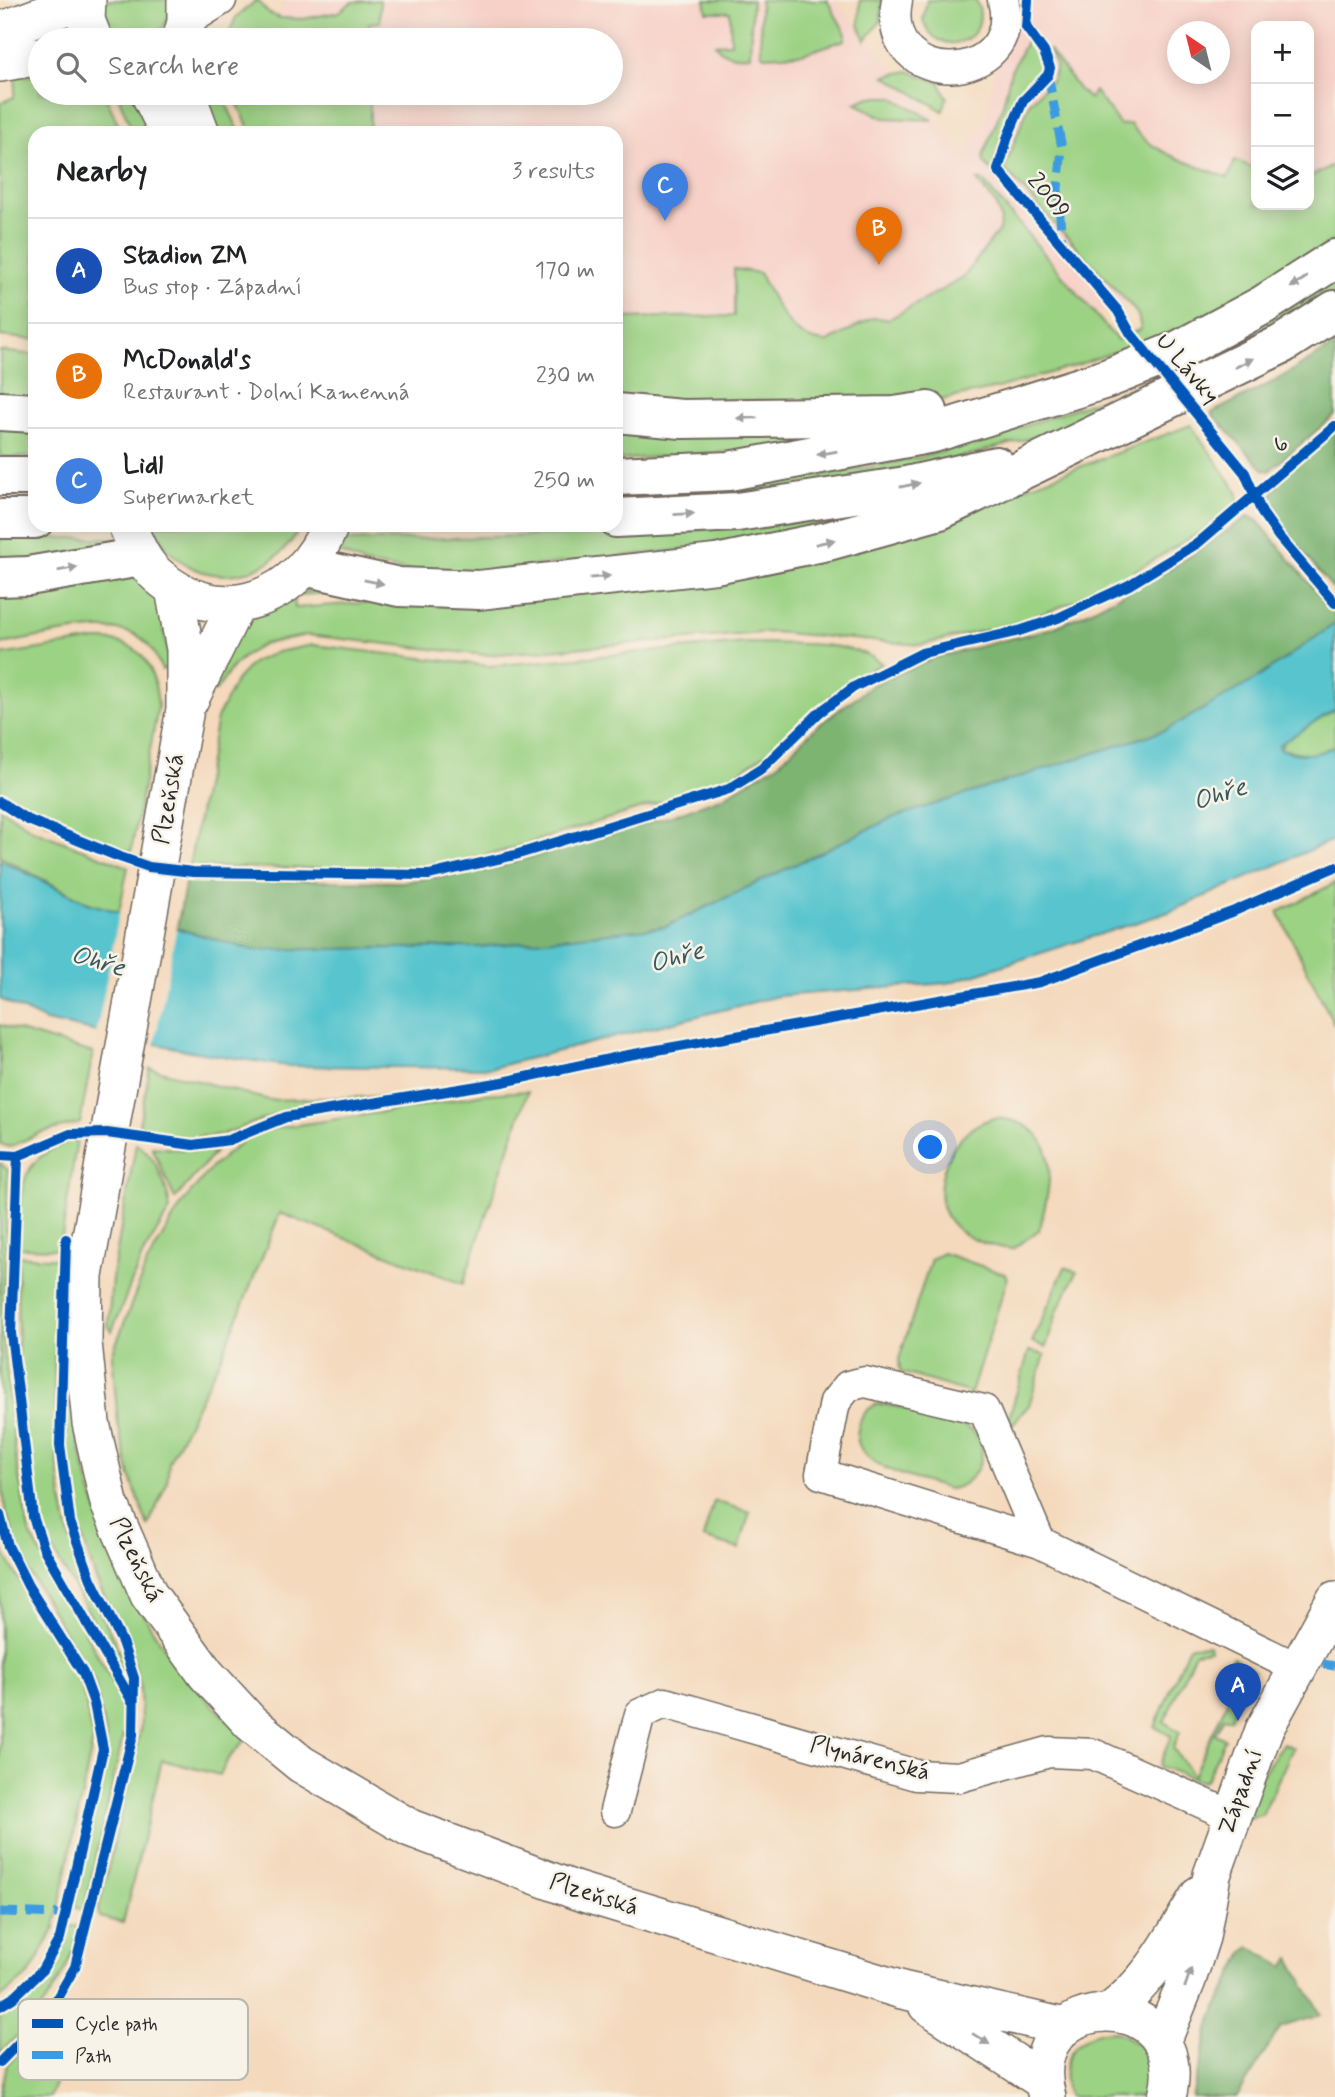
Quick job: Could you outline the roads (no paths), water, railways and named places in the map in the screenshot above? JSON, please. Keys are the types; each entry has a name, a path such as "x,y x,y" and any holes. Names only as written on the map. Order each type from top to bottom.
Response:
{"highway":[{"path":"623,476 729,471 933,433 1106,379 1203,337 1263,305 1335,259"},
{"path":"307,567 399,587 479,590 716,564 828,541 940,510 1282,344 1335,310"},
{"path":"623,414 682,419 894,416 1106,379"},
{"path":"0,411 28,412"},
{"path":"623,518 737,512 906,486 1002,465 1139,415"},
{"path":"0,476 28,476"},
{"path":"0,519 28,519"},
{"path":"0,577 28,576 134,541"}],"street":[{"path":"0,32 85,0 89,28"},
{"path":"183,28 221,0"},
{"path":"897,0 897,29 904,44 915,57 943,69 973,65 996,45 1004,28 1003,0"},
{"path":"0,63 28,58"},
{"path":"155,105 166,126"},
{"path":"190,105 198,126"},
{"path":"134,541 156,575 174,589 204,601 237,603 263,597 288,585 307,567 321,547 327,532"},
{"name":"Plzeňská","path":"174,589 185,649 185,714 84,1276 83,1342 90,1423 108,1503 149,1595 206,1674 251,1723 301,1764 410,1828 576,1891 902,1990 1065,2027"},
{"name":"Plzeňská","path":"185,714 237,603"},
{"path":"1040,1542 984,1410 865,1382 848,1386 835,1402 821,1474 1040,1542 1295,1667"},
{"name":"Západní","path":"1162,2042 1201,1937 1212,1875 1264,1730 1295,1667 1335,1600"},
{"name":"Plynárenská","path":"615,1811 640,1714 665,1703 916,1775 959,1777 1049,1752 1093,1754 1232,1816"},
{"name":"Západní","path":"1065,2027 1087,2015 1111,2011 1138,1989 1158,1966 1212,1875"},
{"name":"Plzeňská","path":"902,1990 1045,2089"},
{"path":"1111,2011 1140,2021 1162,2042 1170,2060 1171,2081 1167,2097"},
{"path":"1045,2089 1044,2061 1052,2042 1065,2027"}],"water":[{"name":"Ohře","path":"1335,624 1335,709 1279,745 1280,749 1301,754 1322,752 1335,746 1335,839 1169,912 948,983 778,996 491,1068 287,1066 190,1051 46,1021 0,999 0,860 88,903 252,950 480,947 665,927 892,818 1166,730 1253,681"}],"place":[{"name":"Lidl","path":"665,221"},
{"name":"McDonald's","path":"879,265"},
{"name":"Stadion ZM","path":"1238,1721"}]}
